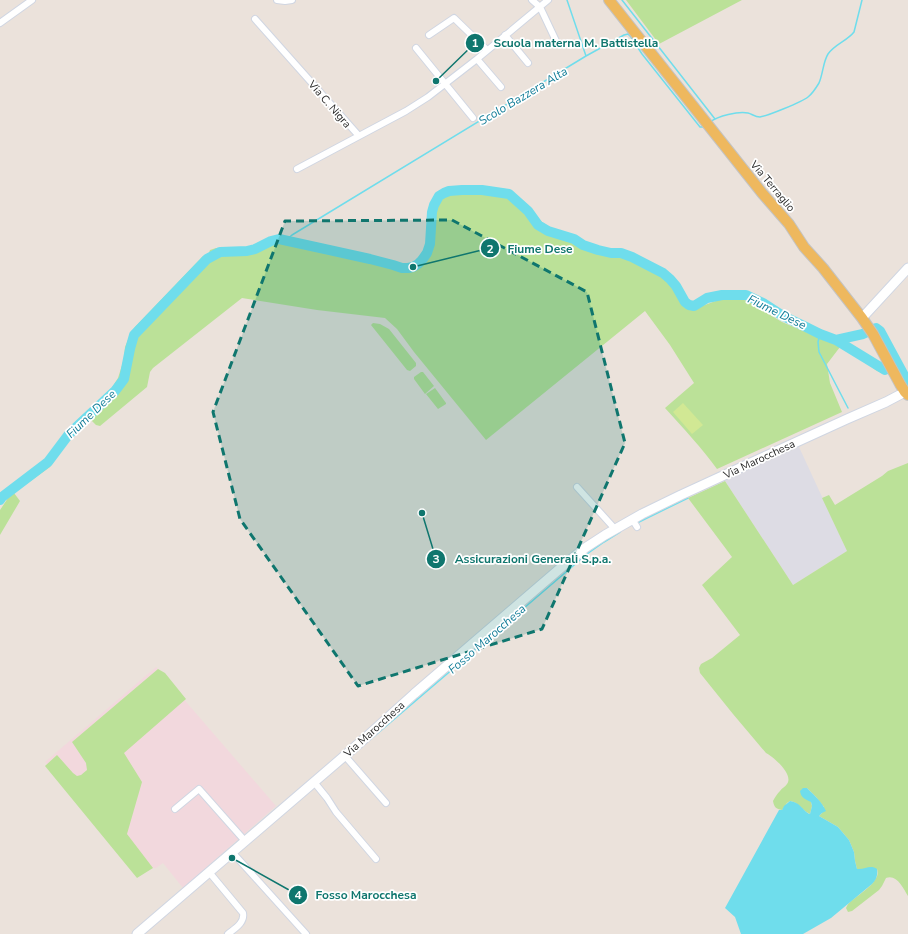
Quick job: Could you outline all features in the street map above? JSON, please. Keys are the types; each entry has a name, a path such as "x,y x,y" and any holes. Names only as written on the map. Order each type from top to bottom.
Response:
{"main road":[{"name":"Via Terraglio","path":"609,0 772,205 789,224 804,247 823,268 862,318 871,330 906,394"}],"street":[{"path":"0,23 32,0"},
{"path":"277,0 292,0"},
{"path":"532,0 540,7 557,44"},
{"path":"359,136 421,102 477,59 548,0"},
{"path":"429,35 454,18 487,50"},
{"name":"Via C. Nigra","path":"255,19 359,136 297,169"},
{"path":"505,35 528,63"},
{"path":"416,48 473,118"},
{"path":"477,59 501,87"},
{"path":"862,318 908,268"},
{"name":"Via Marocchesa","path":"137,934 210,874 232,852 585,548 615,529 635,523 690,490 906,394"},
{"path":"577,487 615,529"},
{"path":"345,756 386,803"},
{"path":"314,782 336,812 376,859"},
{"path":"175,809 199,789 245,841"},
{"path":"232,852 306,934"},
{"path":"210,874 243,914 244,918 242,921 228,934"}],"highlighted area":[{"path":"452,220 587,292 625,443 542,629 358,686 240,519 213,412 285,221"}],"shaded area":[{"path":"799,447 847,551 793,585 725,481"},
{"path":"156,667 276,806 183,888 163,863 156,868 153,868 146,861 138,867 45,762"}],"green space":[{"path":"626,0 742,0 659,44"},
{"path":"461,186 480,186 506,189 512,192 523,201 543,223 559,232 600,247 616,251 659,274 674,288 682,305 686,308 694,309 721,299 732,297 742,299 782,322 820,338 837,343 867,361 883,373 877,371 840,347 827,364 830,383 842,412 717,469 699,446 665,408 694,383 670,345 645,311 486,440 397,329 385,318 317,310 242,298 153,368 150,372 147,387 100,426 96,425 91,420 69,440 76,430 82,416 108,394 118,378 124,359 125,347 135,327 203,256 207,258 210,250 216,248 251,247 271,238 281,236 365,254 407,266 418,260 423,252 426,243 430,211 438,194 443,190"},
{"path":"373,323 380,324 389,329 416,363 416,366 410,371 407,370 371,325"},
{"path":"423,372 434,386 425,394 414,379 414,377"},
{"path":"435,388 446,403 438,409 426,394"},
{"path":"683,403 703,425 692,434 673,412"},
{"path":"60,453 50,467 14,493 20,501 0,535 0,510 12,492 46,469"},
{"path":"908,463 908,896 896,880 890,877 886,878 879,890 852,911 848,912 846,908 848,904 874,882 877,877 877,869 857,869 854,852 849,840 838,827 819,816 824,807 807,788 812,806 810,814 796,803 790,801 782,810 778,809 774,805 773,801 778,793 787,784 788,776 786,771 774,758 766,753 700,673 699,668 701,664 712,658 740,635 702,585 732,557 688,498 725,481 793,585 847,551 822,498 829,495 835,505 888,471"},
{"path":"158,669 165,673 186,699 124,753 142,782 127,834 153,868 137,878 45,766 57,755 77,776 81,775 87,770 86,763 72,742"}],"water":[{"path":"803,788 807,788 818,799 826,811 819,816 838,827 849,840 854,852 857,869 870,867 877,869 875,881 831,918 803,934 741,934 735,917 725,908 779,810 782,810 790,801 797,803 810,814 812,806 811,802 801,795 800,791"}],"waterway":[{"path":"567,0 586,56"},
{"path":"622,0 715,119"},
{"name":"Scolo Bazzera Alta","path":"710,122 734,113 748,113 758,117 764,116 777,112 808,97 819,83 828,54 854,32 862,0"},
{"name":"Scolo Bazzera Alta","path":"286,240 586,56 624,35 628,34 631,37 642,54 700,127 704,127"},
{"name":"Fiume Dese","path":"0,500 48,462 69,434 115,391 124,379 134,335 207,259 220,252 247,251 279,239 370,259 402,268 413,267 418,264 427,253 430,244 432,212 434,205 439,196 449,191 482,190 509,194 528,211 538,225 548,231 574,239 583,245 598,250 611,253 621,253 632,257 663,273 676,286 685,302 689,305 694,306 707,298 722,295 746,295 763,303 783,316 836,340 885,370"},
{"name":"Fiume Dese","path":"836,340 863,334 876,328 880,331 907,381"},
{"path":"820,334 818,342 819,352 848,408"},
{"name":"Fosso Marocchesa","path":"639,522 688,498"},
{"name":"Fosso Marocchesa","path":"371,739 587,554 620,532"}],"place":[{"name":"Scuola materna M. Battistella","path":"436,81"},
{"name":"Fiume Dese","path":"413,267"},
{"name":"Assicurazioni Generali S.p.a.","path":"422,513"},
{"name":"Fosso Marocchesa","path":"232,858"}]}
